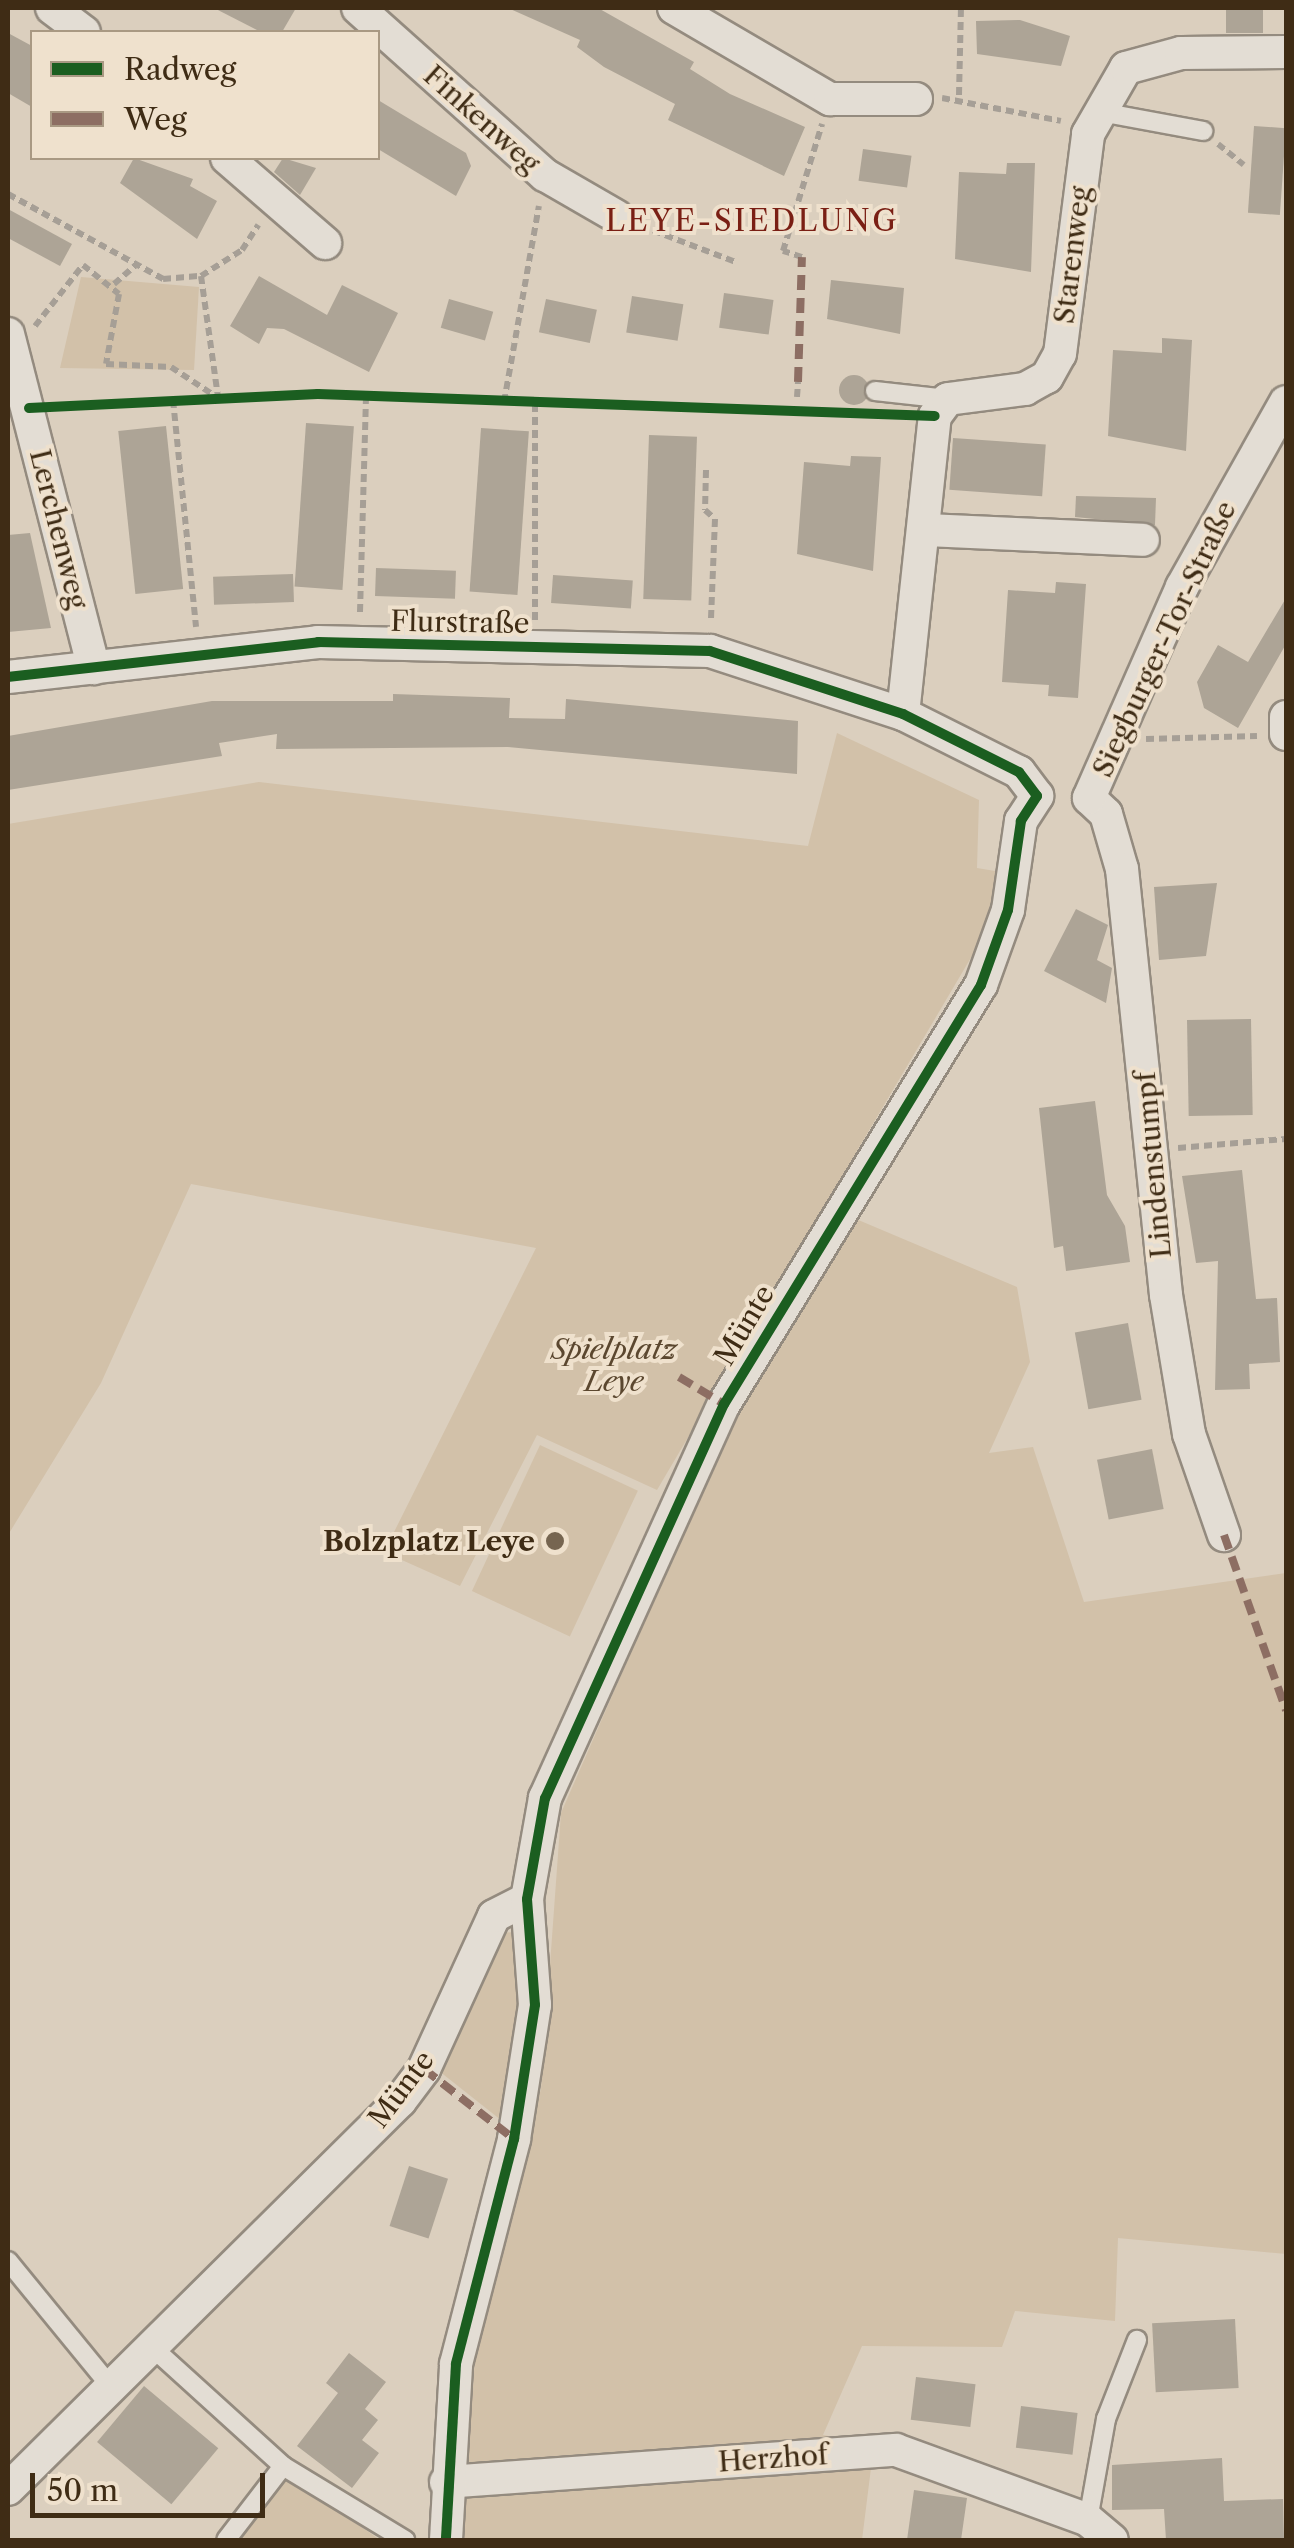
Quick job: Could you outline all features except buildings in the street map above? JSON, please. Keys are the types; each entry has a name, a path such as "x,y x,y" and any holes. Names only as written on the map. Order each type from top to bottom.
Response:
{"street":[{"path":"52,8 81,30"},
{"name":"Finkenweg","path":"358,8 545,175 616,216"},
{"path":"674,8 830,99 926,99"},
{"name":"Starenweg","path":"948,399 1025,389 1053,366 1088,134 1106,114 1126,68 1151,56 1286,52"},
{"path":"229,160 273,203 325,243"},
{"name":"Lerchenweg","path":"8,334 94,668"},
{"path":"948,399 935,416 926,530 903,714 1019,772 1037,796"},
{"name":"Siegburger-Tor-Straße","path":"1037,796 1090,798 1121,738 1182,587 1286,402"},
{"path":"926,530 1143,540"},
{"name":"Flurstraße","path":"8,677 199,653 359,643 710,651 903,714"},
{"name":"Münte","path":"8,2489 400,2101 424,2069 494,1916 527,1899 545,1798 692,1469 742,1371 981,985 1008,910 1021,821 1037,796"},
{"name":"Lindenstumpf","path":"1090,798 1106,814 1122,869 1166,1295 1189,1434 1224,1535"},
{"path":"446,2540 446,2482 456,2364 514,2140 535,2005 527,1899"},
{"name":"Herzhof","path":"446,2482 896,2450 1100,2530"}],"lane":[{"path":"1106,114 1202,131"},
{"path":"874,391 948,399"},
{"path":"8,2262 111,2387"},
{"name":"Herzhof","path":"1100,2530 1106,2420 1137,2340"},
{"path":"154,2348 282,2466 405,2540"},
{"path":"226,2540 282,2466"}],"path":[{"path":"959,96 962,8"},
{"path":"926,99 959,96 1040,110"},
{"path":"802,257 783,251 830,99"},
{"path":"504,402 545,175"},
{"path":"8,194 163,279 201,276 242,250 273,203"},
{"path":"616,216 736,262"},
{"path":"16,373 74,266 114,284 120,304 106,364 171,367 218,398 201,276"},
{"path":"114,284 135,266"},
{"path":"797,397 798,382"},
{"path":"359,643 366,396"},
{"path":"173,400 199,653"},
{"path":"534,646 535,404"},
{"path":"706,470 706,510 715,519 710,651"},
{"path":"1121,738 1237,743 1285,726"},
{"path":"1208,1147 1286,1139"}],"green space":[{"path":"81,277 199,287 194,370 60,368"},
{"name":"Spielplatz Leye","path":"837,733 979,800 977,868 1001,872 992,922 657,1490 537,1435 460,1586 384,1552 536,1248 191,1184 101,1383 8,1535 8,824 259,782 808,846"},
{"path":"856,1219 1017,1287 1030,1362 989,1453 1033,1447 1084,1602 1286,1573 1286,2254 1118,2238 1115,2321 1015,2311 1002,2347 862,2346 823,2435 874,2444 862,2540 462,2540 478,2316 541,2089 561,1813 742,1398"},
{"name":"Bolzplatz Leye","path":"540,1445 638,1491 570,1637 472,1591"},
{"path":"517,1932 522,1977 506,2124 439,2071 494,1933"},
{"path":"283,2472 380,2540 232,2540"}],"marked path":[{"path":"798,382 802,257"},
{"path":"679,1377 724,1404"},
{"path":"1224,1535 1286,1710"},
{"path":"424,2069 514,2139"}],"cycle path":[{"path":"29,408 318,394 935,416"},
{"path":"8,677 318,642 710,651 903,714 1019,772 1037,796 1021,821 1008,910 981,985 724,1404 545,1798 527,1899 535,2005 514,2139 456,2364 446,2540"}],"place":[{"name":"Bolzplatz Leye","path":"555,1541"}],"district":[{"name":"LEYE-SIEDLUNG","path":"752,221"}]}
